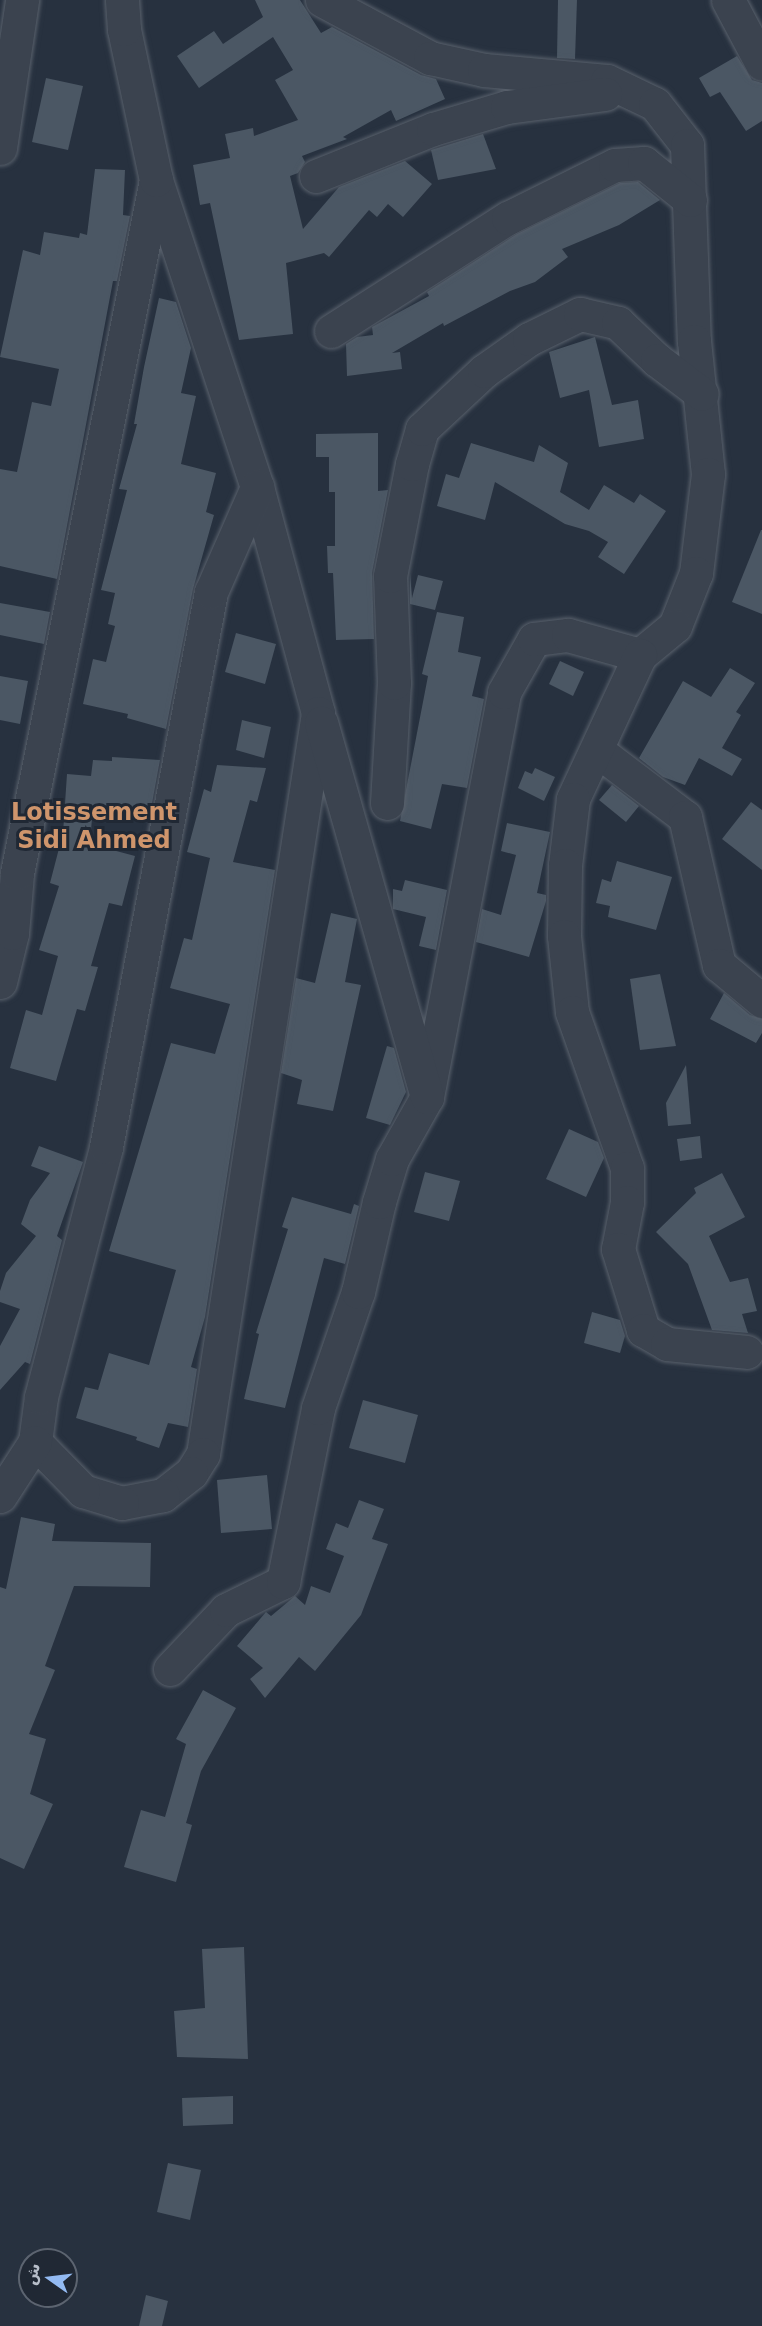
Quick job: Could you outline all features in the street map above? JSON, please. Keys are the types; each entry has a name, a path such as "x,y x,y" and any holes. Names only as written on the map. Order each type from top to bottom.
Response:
{"street":[{"path":"0,148 22,0"},
{"path":"122,0 124,29 156,180 257,486 318,712 427,1097"},
{"path":"322,0 430,58 484,70 607,81 655,104 687,145 694,342 702,394 708,474 696,573 675,626 640,656 598,751 573,799 565,865 564,936 572,1012 627,1168 627,1202 618,1249 643,1330 667,1344 747,1352"},
{"path":"728,0 762,63"},
{"path":"316,176 433,129 507,107 627,91"},
{"path":"331,331 508,218 615,165 644,163 690,200"},
{"path":"0,982 12,933 19,862 156,180"},
{"path":"387,803 394,683 390,576 412,464 422,429 484,371 529,339 580,314 618,323 657,360 702,394"},
{"path":"0,1496 35,1442 41,1396 108,1136 211,592 257,486"},
{"path":"170,1669 226,1610 283,1582 318,1408 358,1292 379,1202 392,1159 427,1097 504,692 534,639 568,635 640,656"},
{"path":"35,1442 83,1491 122,1503 163,1495 191,1473 203,1454 318,712"},
{"path":"598,751 686,817 719,965 762,1001"}],"building":[{"path":"255,0 300,0 321,33 332,27 421,75 436,79 445,99 396,121 391,110 343,137 347,139 302,156 305,162 298,173 290,176 303,229 339,187 405,161 432,184 403,217 388,204 377,217 369,210 329,257 324,253 286,263 293,334 239,340 210,203 200,205 193,165 230,158 225,134 253,128 254,136 298,120 275,80 293,70 273,37 199,88 177,56 214,31 223,44 263,17"},
{"path":"558,0 577,0 575,59 557,58"},
{"path":"737,56 752,80 762,83 762,121 746,131 720,92 710,97 699,78"},
{"path":"46,78 83,86 68,150 32,142"},
{"path":"483,134 496,169 438,180 431,150"},
{"path":"95,169 125,170 123,215 130,216 117,281 113,281 57,579 0,566 0,469 17,472 32,402 51,406 59,369 0,357 23,250 40,255 44,232 79,238 80,233 87,235"},
{"path":"638,182 660,200 619,225 562,249 568,257 535,282 510,291 444,326 443,323 392,353 400,352 402,369 347,376 346,344 357,337 373,335 372,327 429,296 427,292 517,234 620,183"},
{"path":"159,298 176,302 191,348 181,393 196,396 181,464 216,473 206,512 214,515 193,589 166,729 127,718 128,714 83,704 93,659 106,662 115,626 108,624 115,593 101,590 127,490 119,489 137,424 134,424"},
{"path":"595,337 612,405 638,400 644,439 599,447 589,390 560,398 549,352"},
{"path":"378,433 378,491 388,490 372,573 374,639 336,640 333,573 328,573 327,546 335,546 335,492 329,492 329,457 316,457 316,434"},
{"path":"471,443 534,462 539,445 568,463 560,492 589,510 604,485 634,503 640,494 666,511 624,574 598,557 608,542 589,531 565,524 495,482 485,520 437,506 446,474 459,478"},
{"path":"762,530 762,614 732,602"},
{"path":"410,573 412,598 418,575 443,581 435,610 410,604"},
{"path":"0,603 50,612 44,644 0,635"},
{"path":"437,612 464,617 458,652 481,657 472,696 484,699 467,788 442,784 431,829 400,821 428,676 422,674"},
{"path":"236,633 276,644 265,684 225,672"},
{"path":"560,661 584,672 573,696 549,684"},
{"path":"730,668 755,683 736,712 741,715 722,748 742,759 732,776 699,758 685,785 663,777 639,758 683,681 711,697"},
{"path":"0,676 28,681 20,724 0,720"},
{"path":"242,720 271,727 264,758 236,750"},
{"path":"112,757 160,760 151,809 93,805 90,844 135,856 122,906 109,903 91,966 98,967 85,1011 77,1009 56,1081 10,1068 26,1010 42,1015 58,956 39,950 59,886 50,883 63,833 67,774 91,776 93,760 112,761"},
{"path":"217,765 266,768 257,802 250,800 233,862 275,870 205,1317 191,1367 197,1369 188,1427 168,1423 159,1448 136,1440 137,1437 76,1418 85,1387 98,1390 109,1353 149,1365 176,1270 109,1251 171,1043 215,1054 230,1004 170,988 184,938 192,940 210,858 187,852 204,789 211,792"},
{"path":"535,768 555,777 544,801 518,788 525,771 532,774"},
{"path":"612,785 639,806 626,822 599,800"},
{"path":"751,802 762,810 762,870 722,839"},
{"path":"507,823 550,832 537,893 546,895 546,901 529,957 476,942 482,909 501,915 516,855 501,851"},
{"path":"617,861 672,877 656,930 608,917 610,906 596,903 602,879 611,882"},
{"path":"405,880 447,890 436,950 419,946 426,917 393,909 393,889 402,891"},
{"path":"331,913 357,919 345,982 361,985 333,1111 297,1104 302,1080 281,1073 296,978 315,983"},
{"path":"660,974 676,1046 640,1050 630,979"},
{"path":"724,993 750,1015 762,1019 762,1033 756,1043 710,1019"},
{"path":"387,1046 394,1048 406,1092 390,1125 366,1118"},
{"path":"686,1065 691,1124 668,1126 666,1103"},
{"path":"569,1129 598,1142 604,1158 586,1197 546,1179"},
{"path":"700,1136 702,1158 680,1161 677,1139"},
{"path":"39,1146 83,1162 57,1236 62,1240 30,1364 25,1362 0,1390 0,1346 20,1309 0,1302 0,1291 6,1273 36,1236 21,1224 30,1200 50,1173 31,1166"},
{"path":"425,1172 460,1181 449,1221 414,1212"},
{"path":"722,1173 745,1217 709,1236 730,1282 748,1278 757,1311 742,1314 748,1333 712,1330 688,1264 656,1232 696,1193 694,1188"},
{"path":"292,1197 351,1214 354,1204 359,1206 345,1264 324,1258 285,1408 244,1399 259,1334 256,1333 288,1229 282,1227"},
{"path":"592,1312 620,1320 625,1336 620,1353 584,1343"},
{"path":"363,1400 418,1415 405,1463 349,1448"},
{"path":"267,1475 272,1529 221,1533 217,1480"},
{"path":"359,1500 384,1509 372,1539 388,1544 361,1615 315,1671 299,1657 265,1698 250,1679 263,1668 237,1646 266,1612 271,1616 295,1596 305,1605 311,1586 330,1593 344,1556 326,1549 336,1523 348,1528"},
{"path":"21,1517 55,1524 52,1541 151,1543 150,1587 74,1586 45,1666 55,1670 29,1734 46,1739 30,1794 53,1804 24,1869 0,1858 0,1587 6,1589"},
{"path":"203,1690 236,1708 201,1771 186,1823 192,1825 176,1882 124,1867 141,1810 165,1817 186,1744 176,1739"},
{"path":"244,1947 248,2059 177,2057 174,2011 205,2008 202,1949"},
{"path":"233,2096 233,2124 183,2126 182,2098"},
{"path":"168,2163 201,2170 190,2220 157,2212"},
{"path":"146,2295 168,2301 162,2326 139,2326"}],"district":[{"name":"Lotissement Sidi Ahmed","path":"94,827"}]}
